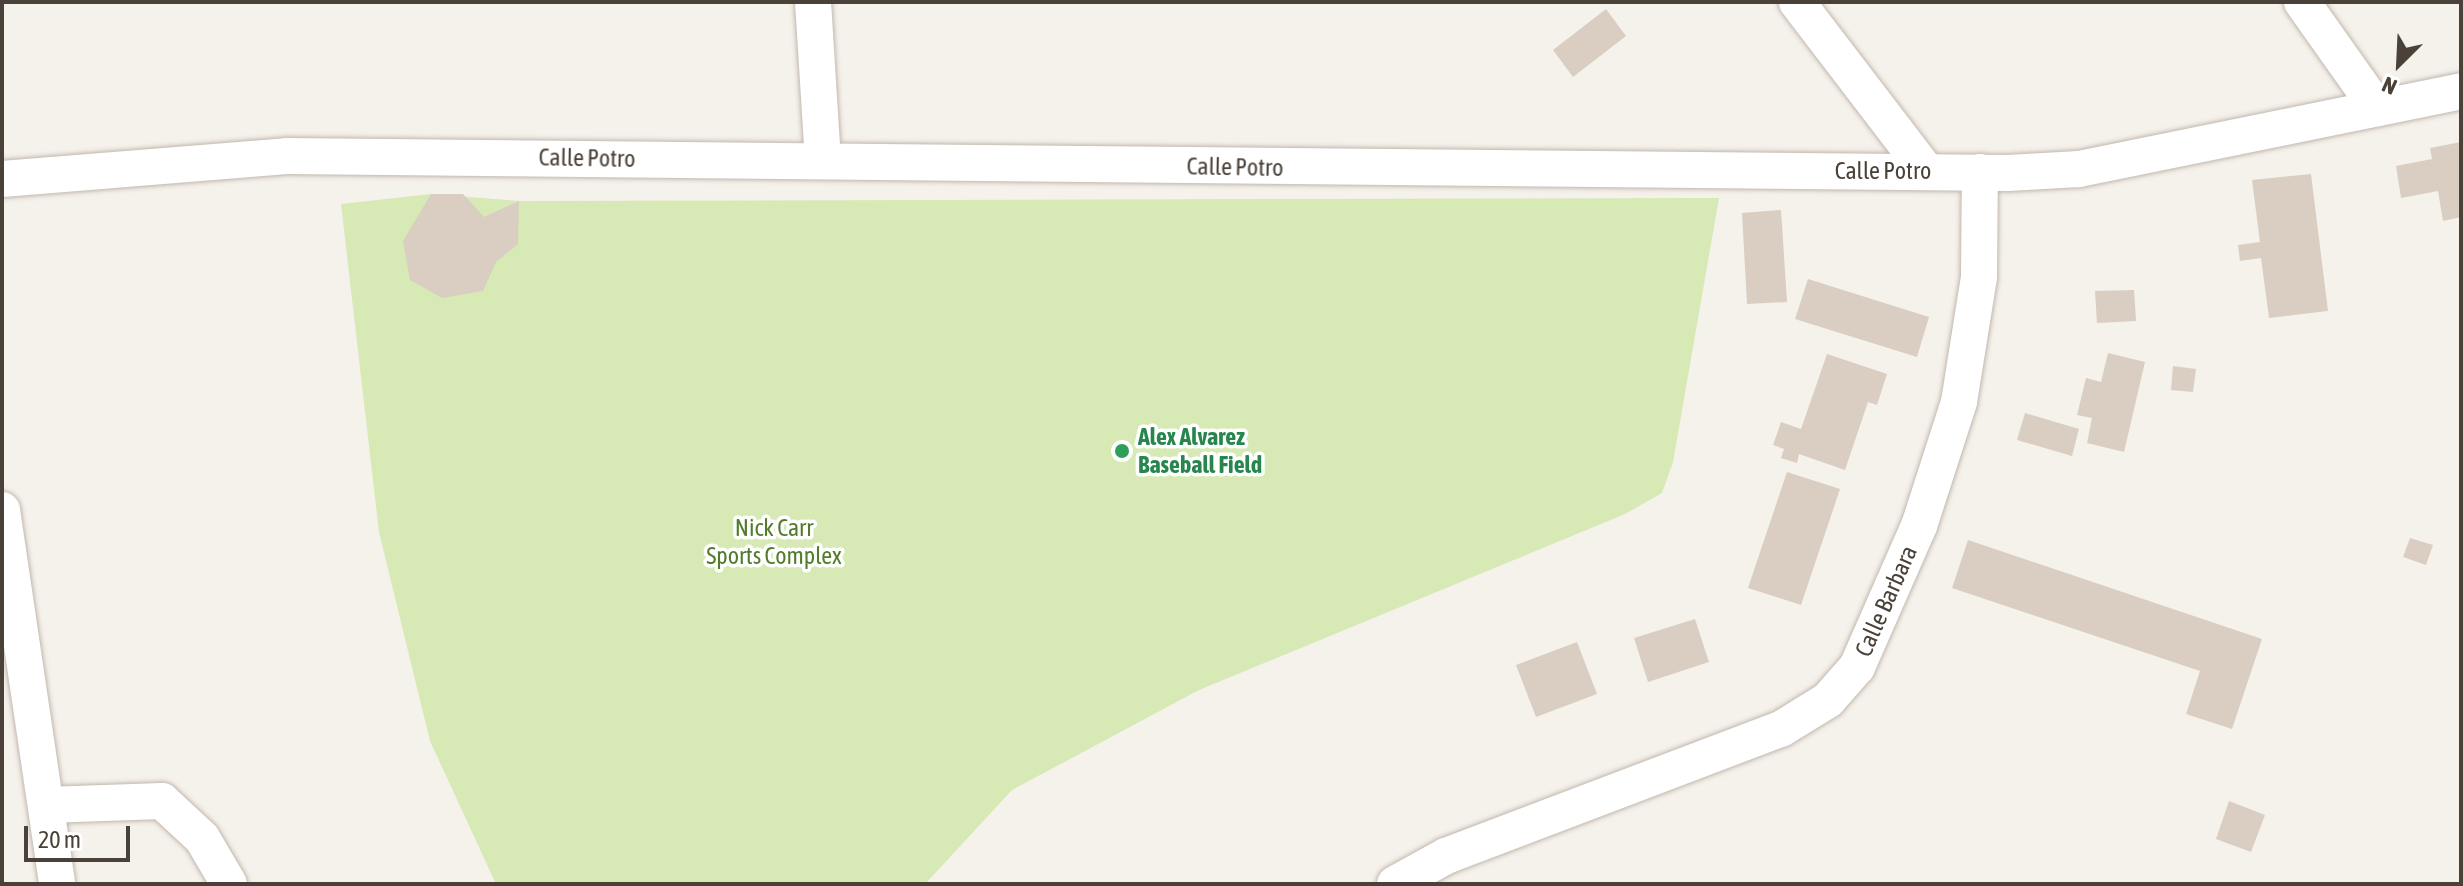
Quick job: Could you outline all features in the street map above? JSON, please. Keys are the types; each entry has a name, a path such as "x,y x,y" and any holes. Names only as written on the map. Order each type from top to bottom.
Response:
{"street":[{"path":"813,2 823,161"},
{"path":"1797,2 1926,171"},
{"path":"2302,2 2377,108"},
{"name":"Calle Potro","path":"2,179 287,156 1980,172 2079,169 2461,91"},
{"name":"Calle Barbara","path":"1395,884 1446,856 1781,729 1828,700 1857,667 1919,526 1959,402 1979,277 1980,172"},
{"path":"2,510 57,884"},
{"path":"46,805 162,801 202,838 229,884"}],"green space":[{"name":"Nick Carr Sports Complex","path":"431,194 519,201 1719,198 1673,462 1662,493 1625,514 1199,690 1012,790 925,884 496,884 430,741 379,532 341,204"}],"building":[{"path":"1606,9 1626,36 1573,77 1553,50"},
{"path":"2461,142 2461,217 2443,221 2438,191 2401,198 2396,166 2432,159 2430,148"},
{"path":"2311,174 2328,311 2269,318 2261,258 2240,261 2238,245 2260,242 2252,180"},
{"path":"431,194 463,194 484,217 519,201 518,244 496,262 483,291 442,298 410,280 403,241"},
{"path":"1781,210 1787,302 1747,304 1742,213"},
{"path":"1808,279 1929,317 1917,357 1795,319"},
{"path":"2134,290 2136,321 2097,323 2095,291"},
{"path":"2108,353 2145,362 2124,452 2087,443 2092,418 2077,415 2086,378 2101,382"},
{"path":"1827,354 1887,374 1877,405 1868,402 1845,470 1799,454 1797,463 1781,458 1784,449 1773,445 1781,422 1801,429"},
{"path":"2173,366 2196,369 2193,392 2171,390"},
{"path":"2025,413 2079,429 2072,456 2017,440"},
{"path":"1787,472 1840,489 1801,605 1748,588"},
{"path":"2410,538 2433,545 2426,565 2403,557"},
{"path":"1968,540 2262,639 2232,729 2186,714 2200,671 1952,588"},
{"path":"1695,619 1709,662 1648,682 1634,638"},
{"path":"1577,642 1597,694 1536,717 1516,665"},
{"path":"2229,801 2265,815 2251,852 2216,839"}],"place":[{"name":"Alex Alvarez Baseball Field","path":"1122,451"}]}
